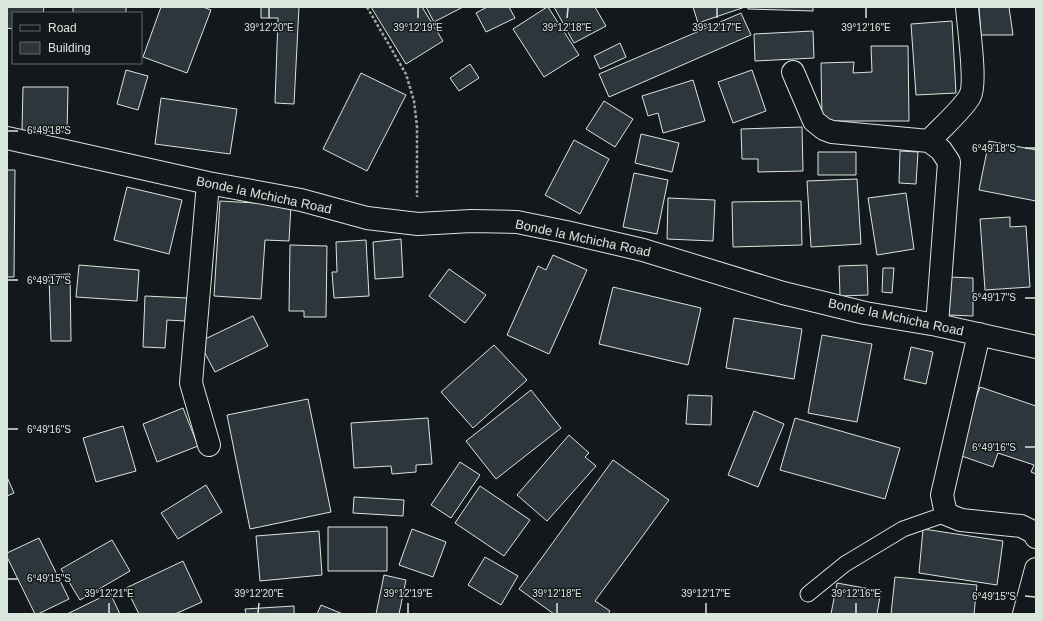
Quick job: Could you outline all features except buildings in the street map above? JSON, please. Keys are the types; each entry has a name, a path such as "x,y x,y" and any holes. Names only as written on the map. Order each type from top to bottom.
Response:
{"street":[{"path":"928,140 971,95 973,80 967,7"},
{"path":"793,72 814,121 824,129 832,132 928,140 941,150 949,162 937,325"},
{"name":"Bonde la Mchicha Road","path":"7,138 208,183 301,200 367,218 418,224 471,221 517,222 643,250 783,293 865,313 937,325 1036,347"},
{"path":"208,183 191,382 210,445"},
{"path":"979,334 942,495 946,514 961,520 1021,526 1034,532 1036,537"},
{"path":"1024,614 1036,569"}],"lane":[{"path":"808,594 845,564 903,529 946,514"}],"path":[{"path":"367,7 406,74 414,101 417,127 418,224"}]}
